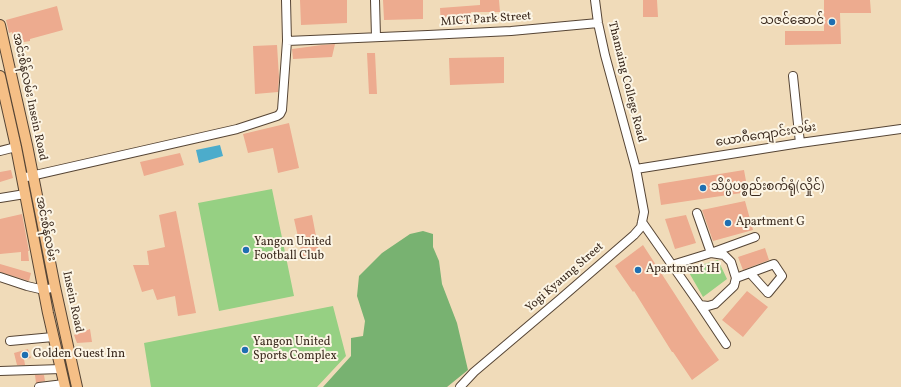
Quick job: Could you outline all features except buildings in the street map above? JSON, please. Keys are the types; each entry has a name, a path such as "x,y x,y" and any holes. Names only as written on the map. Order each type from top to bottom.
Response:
{"main road":[{"name":"အင်းစိန်လမ်း Insein Road","path":"0,25 33,176"},
{"name":"အင်းစိန်လမ်း","path":"0,76 16,147 64,384"},
{"name":"Insein Road","path":"33,176 76,382"},
{"path":"29,217 41,214"},
{"path":"57,352 69,349"},
{"path":"64,384 76,382"}],"street":[{"path":"22,178 237,129 280,114 282,110 287,42 286,0"},
{"path":"374,0 376,37"},
{"name":"Thamaing College Road","path":"595,0 605,55 636,169"},
{"name":"MICT Park Street","path":"287,42 504,31 598,23"},
{"path":"793,76 800,143"},
{"name":"ယောဂီကျောင်းလမ်း","path":"636,169 800,143 901,129"},
{"path":"0,151 16,147"},
{"path":"636,169 644,212 642,222 726,344"},
{"path":"0,198 25,194"},
{"path":"697,214 711,253"},
{"name":"Yogi Kyaung Street","path":"460,387 474,372 634,235 641,227 642,222"},
{"path":"672,265 755,237"},
{"path":"700,305 708,306 715,304 734,286 736,278 731,262 724,255 711,253"},
{"path":"736,278 750,273"},
{"path":"0,277 44,290 55,287"},
{"path":"10,341 54,336"},
{"path":"0,371 61,369"},
{"path":"39,387 64,384"}],"green space":[{"name":"Yangon United Football Club","path":"272,189 294,296 219,311 198,203"},
{"path":"423,231 433,234 433,247 439,261 442,284 457,323 468,370 447,387 323,387 351,356 351,338 363,336 365,321 357,296 359,276 382,253 410,234"},
{"path":"718,260 727,279 703,297 687,269"},
{"name":"Yangon United Sports Complex","path":"333,306 346,356 317,387 151,387 144,343"}],"water":[{"path":"220,145 223,156 199,163 196,150"}],"place":[{"name":"သဇင်ဆောင်","path":"832,22"},
{"name":"သိပ္ပံပစ္စည်းစက်ရုံ(လှိုင်)","path":"703,188"},
{"name":"Apartment G","path":"728,223"},
{"name":"Yangon United Football Club","path":"246,250"},
{"name":"Apartment 1H","path":"638,270"},
{"name":"Yangon United Sports Complex","path":"245,350"},
{"name":"Golden Guest Inn","path":"25,355"}]}
